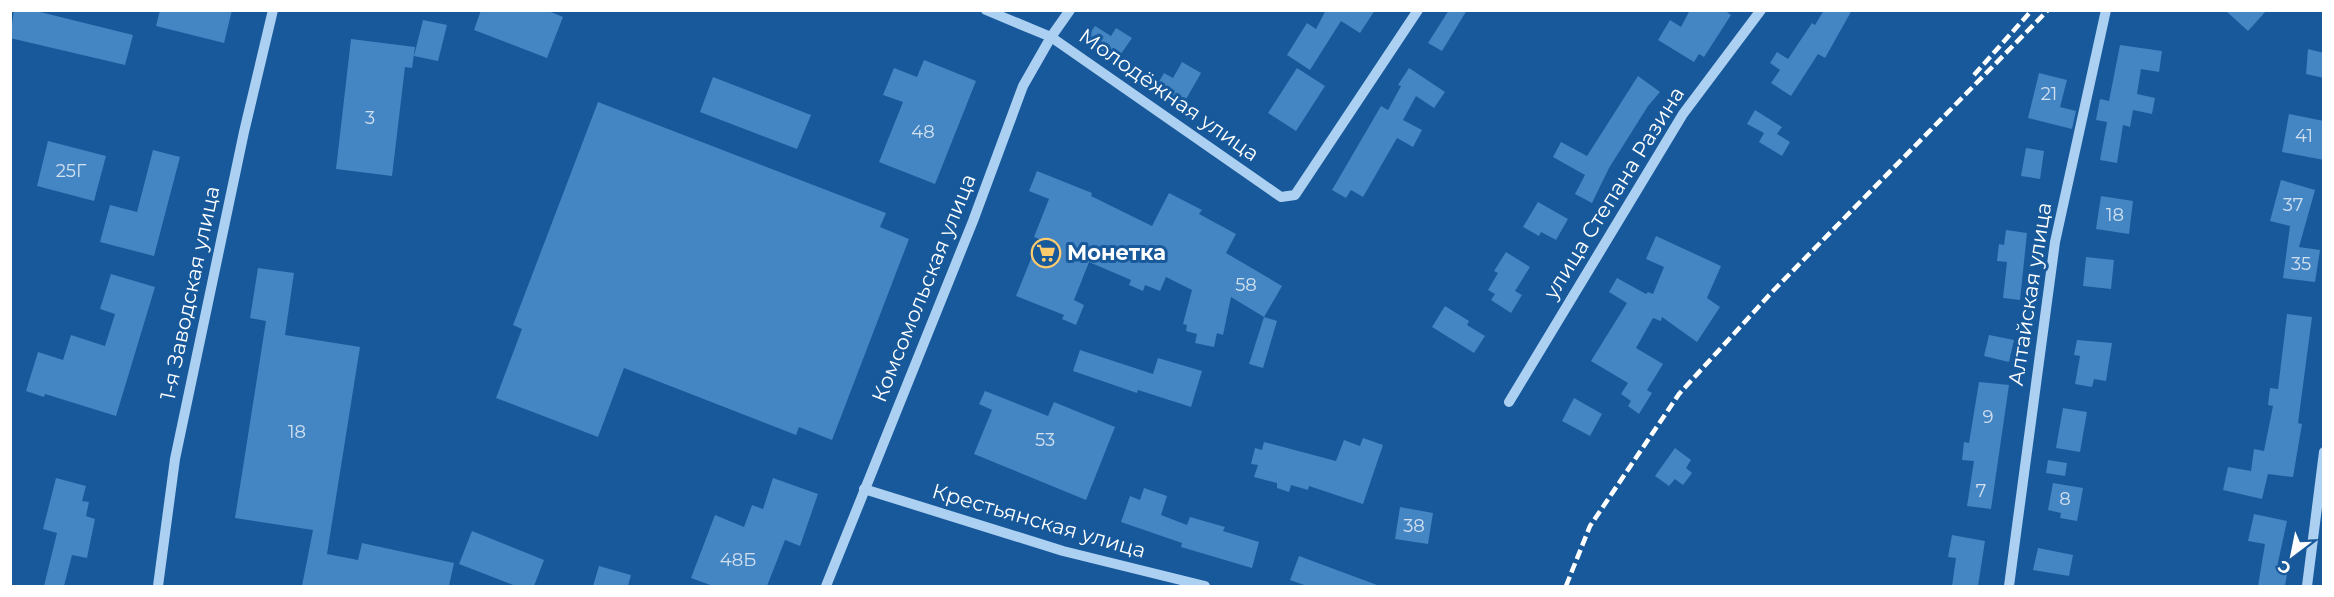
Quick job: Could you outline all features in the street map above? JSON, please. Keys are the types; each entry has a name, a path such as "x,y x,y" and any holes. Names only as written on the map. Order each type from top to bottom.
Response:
{"street":[{"name":"1-я Заводская улица","path":"158,586 176,459 242,143 273,10"},
{"name":"Молодёжная улица","path":"986,10 1051,37 1281,197 1295,195 1418,10"},
{"name":"Комсомольская улица","path":"826,586 973,221 1023,86 1051,37 1070,10"},
{"name":"улица Степана Разина","path":"1509,402 1683,114 1761,10"},
{"name":"Алтайская улица","path":"2008,586 2055,242 2106,10"},
{"path":"2307,586 2324,453"},
{"name":"Крестьянская улица","path":"864,489 1063,551 1205,586"}],"building":[{"path":"14,10 32,10 133,35 125,65 10,38"},
{"path":"160,10 232,10 224,43 156,26"},
{"path":"481,10 546,10 563,17 547,58 474,30"},
{"path":"1326,10 1375,10 1360,33 1341,21 1310,70 1287,55 1307,23 1316,29"},
{"path":"1449,10 1467,10 1442,51 1428,43"},
{"path":"1690,10 1724,10 1731,15 1704,57 1699,54 1694,62 1658,40 1670,20 1681,27"},
{"path":"1824,10 1852,10 1825,58 1818,54 1791,96 1771,83 1780,70 1770,63 1777,52 1788,59 1812,23 1815,25"},
{"path":"2225,10 2267,10 2248,31"},
{"path":"423,20 447,25 438,61 414,56"},
{"path":"1095,26 1111,36 1116,28 1132,38 1116,61 1086,40"},
{"path":"351,39 415,47 412,68 405,67 392,176 336,169"},
{"path":"2120,45 2162,51 2159,72 2141,69 2137,94 2155,98 2152,114 2133,110 2130,127 2123,125 2117,163 2100,160 2107,122 2096,120 2100,99 2109,101"},
{"path":"2308,49 2324,53 2324,78 2306,74"},
{"path":"924,60 976,81 935,184 879,162 903,102 883,95 894,68 917,77"},
{"path":"1182,62 1201,73 1181,108 1153,92 1164,73 1173,78"},
{"path":"1297,68 1325,86 1296,131 1268,113"},
{"path":"1409,68 1445,92 1434,108 1416,96 1403,120 1422,130 1413,147 1397,138 1363,197 1351,190 1346,198 1332,190 1381,106 1388,110 1401,86 1398,85"},
{"path":"2039,73 2067,80 2060,107 2076,111 2072,129 2028,118"},
{"path":"1638,76 1660,92 1648,106 1609,168 1592,203 1575,194 1585,175 1553,157 1561,142 1587,156"},
{"path":"713,77 811,115 797,149 700,112"},
{"path":"598,102 886,213 880,227 909,239 832,440 799,427 796,435 624,368 598,437 496,398 522,329 513,325"},
{"path":"1755,110 1782,127 1777,134 1790,142 1782,156 1759,142 1764,133 1747,124"},
{"path":"2289,114 2324,121 2324,160 2282,152"},
{"path":"48,141 106,156 94,201 37,186"},
{"path":"2026,148 2044,151 2040,179 2021,176"},
{"path":"153,150 180,157 154,256 100,242 110,205 137,212"},
{"path":"1037,171 1092,193 1091,196 1152,226 1169,193 1202,210 1199,214 1236,234 1226,253 1282,286 1264,317 1231,297 1223,335 1217,333 1214,347 1195,343 1197,334 1186,331 1187,325 1183,324 1192,290 1166,277 1160,291 1145,285 1143,291 1129,285 1131,280 1089,262 1074,300 1084,305 1076,325 1062,319 1064,315 1016,296 1039,239 1034,237 1049,199 1029,191"},
{"path":"2281,180 2315,190 2299,247 2320,250 2315,282 2283,278 2290,226 2270,221"},
{"path":"2101,196 2133,201 2129,234 2096,229"},
{"path":"1538,202 1568,219 1556,240 1541,232 1539,236 1523,227"},
{"path":"2006,230 2027,233 2020,300 2003,298 2007,262 1997,261 1999,244 2004,245"},
{"path":"1656,236 1721,266 1707,298 1720,307 1697,342 1662,317 1661,321 1653,318 1636,348 1663,364 1647,390 1652,393 1639,414 1628,406 1631,401 1621,394 1628,383 1591,361 1627,303 1609,292 1617,278 1646,294 1648,292 1653,294 1664,267 1646,259"},
{"path":"1506,252 1530,267 1515,291 1522,295 1511,313 1491,300 1495,294 1488,290 1498,273 1494,271"},
{"path":"2086,257 2114,260 2111,289 2083,286"},
{"path":"258,268 294,273 285,335 360,347 327,554 358,560 362,543 454,563 449,586 302,586 313,530 235,518 266,321 250,318"},
{"path":"111,274 155,287 116,416 45,394 44,397 26,391 38,352 63,360 71,335 105,346 115,314 100,309"},
{"path":"1445,306 1469,321 1467,325 1485,336 1474,353 1432,327"},
{"path":"2287,314 2312,317 2298,423 2302,424 2293,477 2268,474 2262,499 2223,490 2228,467 2251,471 2254,449 2264,451 2273,406 2268,405 2270,388 2278,389"},
{"path":"1264,317 1277,321 1263,368 1249,364"},
{"path":"1989,335 2014,340 2009,362 1984,356"},
{"path":"2077,340 2112,343 2106,381 2094,379 2092,387 2075,384 2080,356 2074,355"},
{"path":"1080,350 1153,374 1158,358 1202,371 1191,407 1138,390 1137,393 1073,371"},
{"path":"1979,382 2009,385 1991,509 1967,506 1974,461 1962,460 1964,442 1969,443"},
{"path":"985,391 1048,416 1054,402 1115,427 1086,500 974,454 992,410 979,404"},
{"path":"1574,398 1602,414 1590,436 1562,421"},
{"path":"2063,408 2087,412 2080,452 2056,448"},
{"path":"1363,438 1383,445 1363,504 1309,486 1308,490 1291,485 1289,492 1277,488 1277,483 1254,477 1258,465 1251,464 1255,448 1262,450 1264,442 1336,461 1344,440 1360,446"},
{"path":"1675,448 1691,460 1686,468 1692,473 1683,485 1675,479 1669,486 1655,476"},
{"path":"2048,460 2067,463 2065,476 2046,473"},
{"path":"56,478 86,486 82,501 89,502 86,516 95,519 87,558 72,555 64,586 44,586 57,533 43,529"},
{"path":"773,478 818,494 800,546 785,540 767,586 713,586 691,578 715,515 744,527 752,505 763,509"},
{"path":"2053,483 2083,488 2077,521 2060,518 2061,513 2048,510"},
{"path":"1144,488 1167,496 1161,515 1187,525 1190,517 1225,527 1223,531 1259,542 1252,568 1181,547 1182,543 1121,522 1130,496 1140,500"},
{"path":"1400,507 1433,513 1428,544 1395,539"},
{"path":"2254,514 2287,521 2277,567 2288,568 2285,586 2258,586 2265,544 2248,541"},
{"path":"472,531 544,560 534,586 516,586 459,564"},
{"path":"1952,535 1985,541 1978,586 1952,586 1956,558 1948,557"},
{"path":"2038,548 2073,555 2069,576 2033,570"},
{"path":"1299,556 1377,585 1307,586 1290,580"},
{"path":"599,566 631,575 628,586 593,586"}],"railway":[{"path":"1974,75 2032,10"},
{"path":"1566,586 1590,526 1679,394 1773,291 2048,10"}],"place":[{"name":"Монетка","path":"1046,253"}]}
